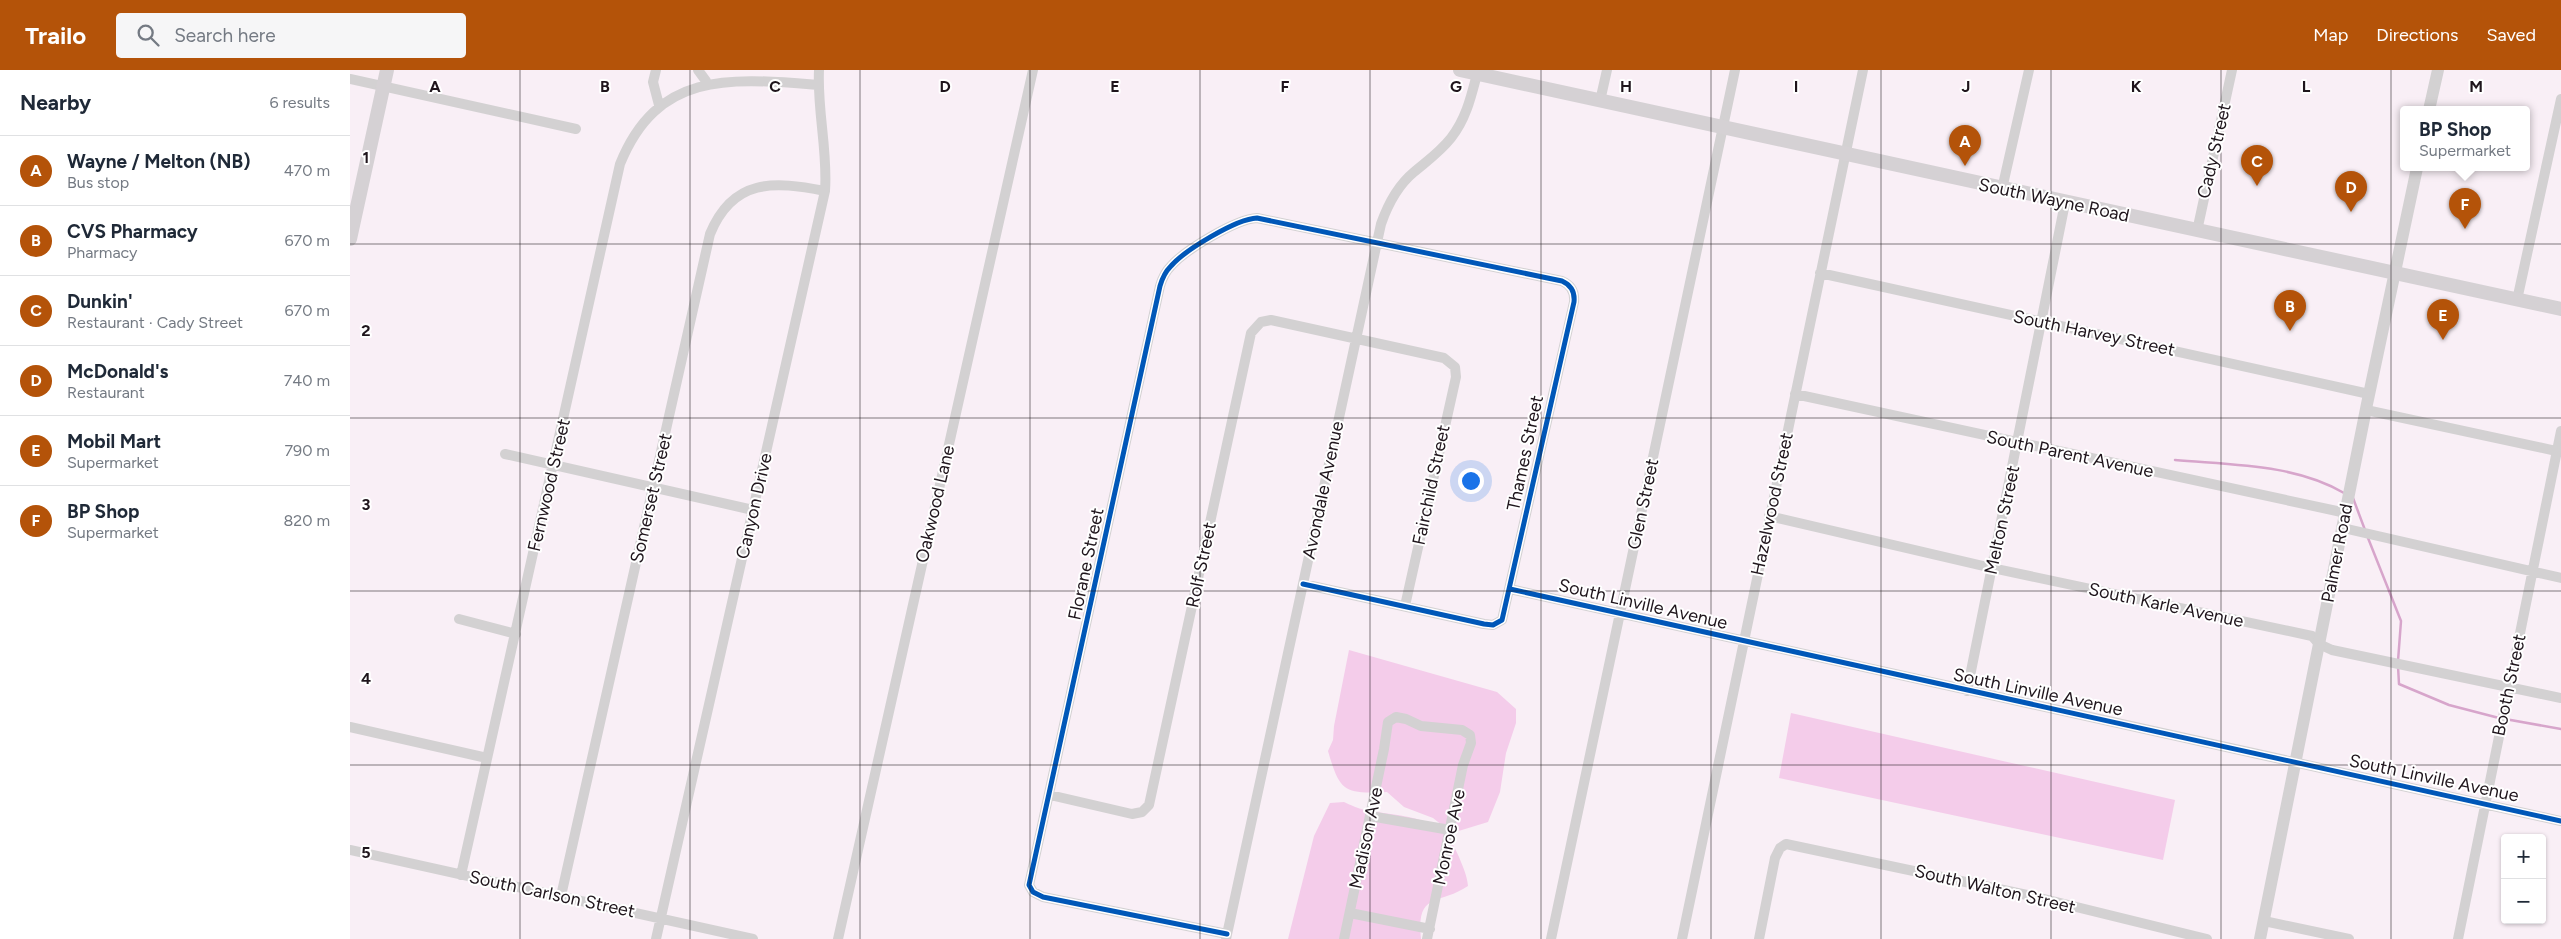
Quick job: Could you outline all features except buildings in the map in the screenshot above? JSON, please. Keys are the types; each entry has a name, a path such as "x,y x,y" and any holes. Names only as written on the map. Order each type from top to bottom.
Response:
{"main road":[{"path":"350,239 353,209 387,70"},
{"name":"South Wayne Road","path":"1460,70 1477,72 1845,155 2561,309"}],"street":[{"path":"656,70 653,82 659,105"},
{"path":"698,70 706,81"},
{"name":"Canyon Drive","path":"656,939 825,192 826,163 820,119 819,70"},
{"name":"Oakwood Lane","path":"838,939 1033,70"},
{"path":"1600,101 1607,70"},
{"name":"Glen Street","path":"1551,939 1735,70"},
{"name":"Hazelwood Street","path":"1682,939 1863,70"},
{"path":"2002,189 2029,70"},
{"name":"Cady Street","path":"2197,231 2232,70"},
{"path":"2430,106 2438,70"},
{"name":"Avondale Avenue","path":"1227,937 1383,219 1394,194 1413,172 1446,145 1460,125 1469,105 1477,72"},
{"path":"350,79 576,129"},
{"name":"Fernwood Street","path":"461,875 620,164 632,138 659,105 681,91 706,81 748,79 818,86"},
{"path":"2517,300 2561,99"},
{"name":"Palmer Road","path":"2260,939 2369,394 2416,171"},
{"name":"Somerset Street","path":"561,896 710,234 717,219 734,200 759,186 780,184 825,192"},
{"name":"Melton Street","path":"1967,691 2065,203"},
{"name":"Florane Street","path":"1227,937 1054,897 1043,897 1032,892 1029,885 1030,879 1050,795 1160,286 1165,273 1178,259 1232,224 1248,218 1263,219 1377,243"},
{"name":"Thames Street","path":"1303,584 1493,625 1504,617 1574,302 1574,292 1569,285 1562,282 1377,243"},
{"name":"South Harvey Street","path":"1820,273 2369,394"},
{"name":"Rolf Street","path":"1050,795 1132,814 1142,812 1149,805 1253,329 1261,322 1271,320 1356,339"},
{"name":"Fairchild Street","path":"1356,339 1444,358 1454,365 1456,377 1404,606"},
{"name":"South Parent Avenue","path":"1795,394 2346,513"},
{"path":"2366,410 2559,451"},
{"name":"Booth Street","path":"2458,939 2508,686 2559,451 2561,431"},
{"path":"505,454 753,510"},
{"name":"South Karle Avenue","path":"1769,516 1992,568 2312,636 2319,644 2332,650 2561,698"},
{"path":"2342,528 2561,578"},
{"name":"South Linville Avenue","path":"1510,589 2561,821"},
{"path":"459,619 516,634"},
{"name":"Monroe Ave","path":"1384,736 1388,722 1396,717 1406,719 1421,726 1462,730 1470,735 1472,743 1463,765 1428,934"},
{"path":"350,727 487,758"},
{"name":"Madison Ave","path":"1344,939 1384,749 1384,736"},
{"path":"1370,816 1450,830"},
{"name":"South Walton Street","path":"1759,939 1775,858 1782,846 1789,844 2027,895 2207,939"},
{"name":"South Carlson Street","path":"350,850 753,939"},
{"path":"1350,913 1428,934"},
{"path":"2264,921 2349,939"}],"shaded area":[{"path":"1349,650 1497,692 1516,709 1516,723 1506,753 1500,792 1488,822 1452,833 1433,818 1404,807 1387,792 1353,791 1341,783 1336,775 1328,751 1333,740"},
{"path":"1791,713 2175,800 2163,860 1779,778"},
{"path":"1344,802 1363,809 1420,820 1443,832 1452,843 1467,878 1468,886 1426,906 1422,913 1420,924 1421,939 1288,939 1314,836 1330,803"}],"waterway":[{"path":"2175,460 2240,465 2284,471 2325,483 2344,493"},
{"path":"2353,498 2365,530"},
{"path":"2368,538 2401,621 2398,661"},
{"path":"2398,666 2399,684 2449,705 2499,718"},
{"path":"2505,719 2561,729"}],"cycle path":[{"path":"1227,934 1043,897 1033,892 1029,885 1160,286 1164,276 1178,259 1211,236 1224,229 1257,218 1562,281 1568,285 1573,292 1574,302 1502,620 1493,625 1484,624 1303,584"},
{"path":"1510,589 2561,821"}],"place":[{"name":"Wayne / Melton (NB)","path":"1965,166"},
{"name":"Dunkin'","path":"2257,186"},
{"name":"McDonald's","path":"2351,212"},
{"name":"BP Shop","path":"2465,229"},
{"name":"CVS Pharmacy","path":"2290,331"},
{"name":"Mobil Mart","path":"2443,340"}]}
